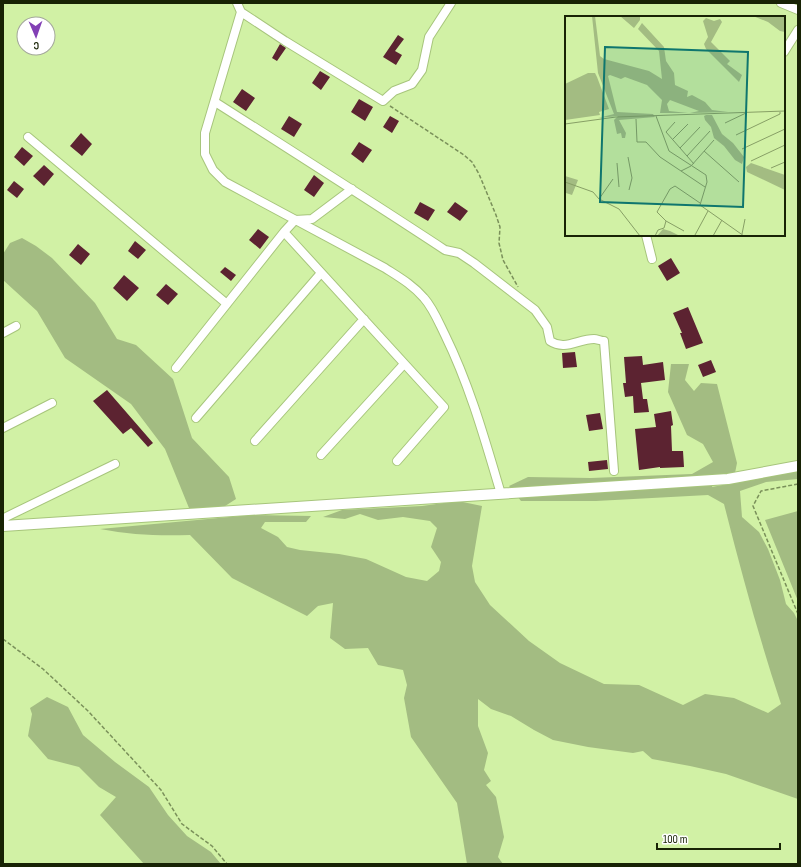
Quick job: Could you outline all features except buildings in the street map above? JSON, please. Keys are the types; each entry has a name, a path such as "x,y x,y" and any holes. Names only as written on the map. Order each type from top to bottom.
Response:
{"street":[{"path":"237,3 241,12 383,102 394,91 412,84 422,70 429,37 451,3"},
{"path":"781,3 798,10"},
{"path":"241,12 205,133 205,154 213,170 225,182 385,268 408,283 424,298 435,315 454,353 472,397 501,494"},
{"path":"785,50 798,30"},
{"path":"214,102 445,250 459,253 474,263 535,310 547,327 550,341 556,345 572,344 594,339 604,342 614,471"},
{"path":"28,137 227,304"},
{"path":"176,368 295,220 312,219 352,189"},
{"path":"284,232 444,407 397,461"},
{"path":"646,236 652,259"},
{"path":"196,418 322,273"},
{"path":"255,441 364,320"},
{"path":"3,333 16,326"},
{"path":"321,455 404,364"},
{"path":"3,428 52,403"},
{"path":"3,522 6,517 115,464"},
{"path":"3,526 728,479 798,466"}],"path":[{"path":"383,102 464,155 472,162 479,174 500,226 499,243 503,260 527,304"},
{"path":"798,484 761,491 753,506 798,614"},
{"path":"3,639 43,669 88,711 160,790 182,824 212,846 227,864"}],"green space":[{"path":"22,238 52,258 95,303 117,339 136,345 173,379 192,438 229,477 236,499 222,508 189,508 165,449 131,404 65,358 37,311 3,280 3,254 10,243"},
{"path":"671,364 689,364 685,380 694,391 701,383 717,384 737,463 735,473 716,476 712,487 798,470 798,479 766,482 740,491 742,517 759,532 768,549 780,580 786,604 794,613 798,621 798,799 726,774 652,759 643,751 633,753 588,747 553,740 511,716 491,709 478,699 478,726 488,753 484,770 491,781 486,785 496,797 504,837 498,857 503,864 467,864 457,803 411,737 404,698 407,685 403,670 378,665 368,648 345,649 330,638 333,603 318,606 307,616 232,578 190,535 145,535 100,529 251,515 311,516 306,522 265,522 261,528 278,537 287,547 366,559 406,577 427,581 439,571 441,562 431,547 437,528 430,521 403,517 378,520 360,514 345,519 323,517 342,510 422,506 458,501 482,506 472,566 475,582 490,605 529,641 560,663 604,684 639,685 683,705 705,694 734,698 768,713 781,704 765,654 724,504 708,495 596,501 521,501 509,486 528,477 591,478 692,474 713,462 703,444 687,435 668,392"},
{"path":"798,511 798,601 765,520"},
{"path":"47,697 68,707 83,735 115,762 149,787 168,815 187,836 211,852 221,864 144,864 100,815 116,797 99,787 79,767 48,759 28,736 32,714 30,708"}]}
